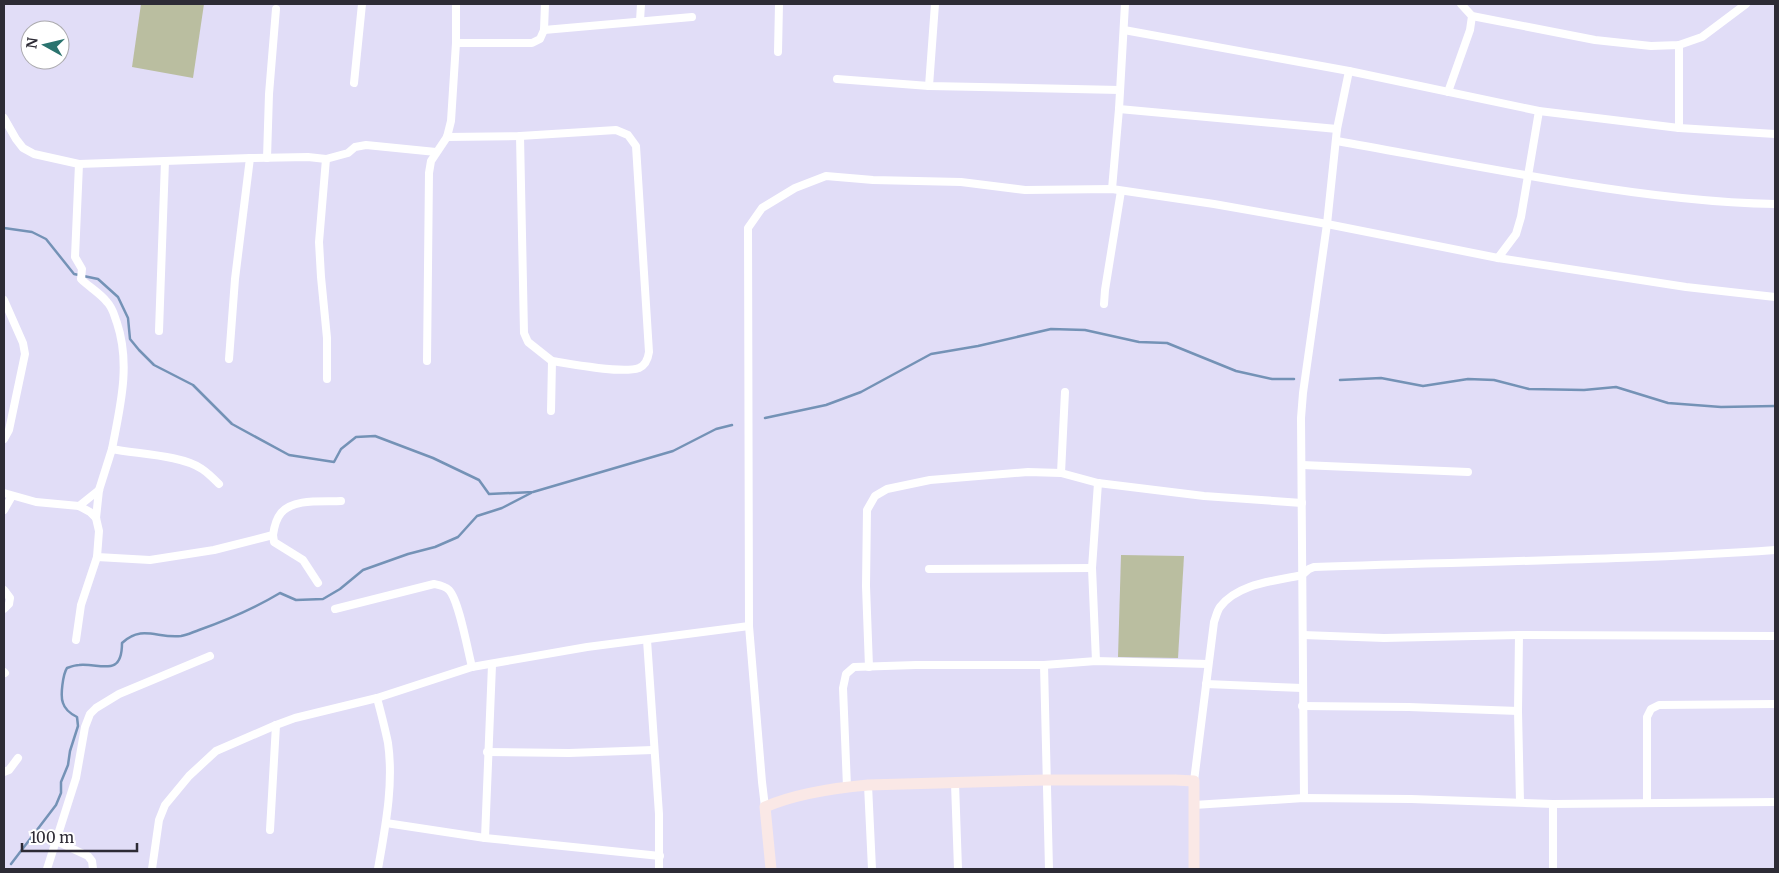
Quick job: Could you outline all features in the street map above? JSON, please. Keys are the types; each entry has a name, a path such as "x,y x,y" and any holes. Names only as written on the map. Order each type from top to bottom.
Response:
{"street":[{"path":"354,83 362,4"},
{"path":"427,361 429,173 431,161 447,137 451,121 456,43 456,4"},
{"path":"456,43 532,43 540,39 544,30 545,4"},
{"path":"640,21 641,4"},
{"path":"778,52 779,4"},
{"path":"929,86 935,4"},
{"path":"1112,189 1119,109 1124,4"},
{"path":"1460,4 1472,16 1595,40 1651,46 1679,45 1702,37 1746,4"},
{"path":"267,158 269,94 276,9"},
{"path":"1448,92 1470,30 1472,16"},
{"path":"544,30 692,18"},
{"path":"1124,30 1348,71 1539,111 1679,128 1775,134"},
{"path":"1679,45 1679,128"},
{"path":"1304,798 1302,706 1303,393 1327,224 1337,128 1348,71"},
{"path":"837,79 929,86 1120,90"},
{"path":"1119,109 1337,128"},
{"path":"1498,258 1516,234 1521,217 1539,111"},
{"path":"4,118 23,148 34,154 79,164 250,158 308,157 326,159 348,153 355,147 366,145 436,152"},
{"path":"447,137 520,136 616,130 628,135 636,146 650,352 648,359 640,367 630,369 585,367 552,361 528,342 524,333 520,136"},
{"path":"1337,140 1529,176 1647,195 1742,204 1775,204"},
{"path":"228,359 235,279 250,158"},
{"path":"326,159 320,242 321,278 327,338 327,379"},
{"path":"159,331 165,161"},
{"path":"76,640 81,605 97,557 99,530 96,518 99,490 112,449 122,393 124,362 121,336 113,310 108,302 82,280 76,259 74,250 79,164"},
{"path":"771,869 749,626 748,228 762,208 796,188 826,176 873,180 961,182 1025,190 1112,189 1214,204 1327,224 1498,258 1686,287 1775,297"},
{"path":"1104,304 1121,191"},
{"path":"4,300 23,343 25,354 9,430 4,439"},
{"path":"551,410 552,361"},
{"path":"1061,474 1065,392"},
{"path":"112,449 183,461 201,468 219,484"},
{"path":"1302,465 1468,472"},
{"path":"869,667 866,586 867,510 875,496 887,489 930,480 1028,472 1061,474 1098,483 1204,496 1302,504"},
{"path":"1096,660 1092,568 1098,483"},
{"path":"79,506 99,490"},
{"path":"4,510 8,494 51,504 79,506 96,518"},
{"path":"318,583 303,560 274,542 275,524 280,513 289,506 298,503 341,501"},
{"path":"97,557 150,560 214,550 273,535"},
{"path":"1194,869 1194,781 1214,622 1220,608 1231,597 1246,588 1302,575 1314,567 1688,557 1775,550"},
{"path":"929,569 1092,568"},
{"path":"335,609 434,584 441,586 449,590 456,605 472,667"},
{"path":"4,590 10,598 9,604 4,608"},
{"path":"152,869 159,820 165,805 189,776 216,751 276,725 295,718 377,698 472,667 587,647 749,626"},
{"path":"1303,634 1384,638 1519,635 1775,636"},
{"path":"1519,635 1520,802"},
{"path":"647,640 653,750 659,814 659,869"},
{"path":"46,869 76,778 85,727 90,714 96,708 119,694 210,656"},
{"path":"847,787 843,688 846,674 854,667 1044,665 1096,660 1208,664"},
{"path":"485,838 492,665"},
{"path":"1044,665 1049,869"},
{"path":"1206,684 1302,688"},
{"path":"377,698 388,744 390,781 386,823 378,869"},
{"path":"1647,802 1647,716 1651,709 1659,705 1775,704"},
{"path":"1302,706 1518,711"},
{"path":"270,830 276,725"},
{"path":"487,752 569,753 653,750"},
{"path":"4,772 9,770 18,758"},
{"path":"766,807 782,800 847,787 868,785 1046,780 1194,781"},
{"path":"955,783 958,869"},
{"path":"868,785 872,869"},
{"path":"1194,805 1304,798 1553,804 1775,802"},
{"path":"1553,804 1553,869"},
{"path":"386,823 485,838 660,856"},
{"path":"56,841 88,856 92,861 93,869"}],"green space":[{"path":"141,4 204,4 193,78 132,67"},
{"path":"1121,555 1184,556 1178,658 1118,657"}],"waterway":[{"path":"4,228 32,232 46,239 74,274 98,279 118,297 128,318 130,339 154,365 193,385 232,424 289,455 334,462 341,449 356,437 375,436 433,458 479,480 489,494 533,492 673,451 716,429 732,425"},
{"path":"765,418 826,405 861,392 931,354 978,346 1051,329 1085,330 1139,342 1167,343 1236,371 1272,379 1294,379"},
{"path":"1340,380 1381,378 1423,386 1468,379 1494,380 1529,389 1584,390 1616,387 1668,403 1721,407 1775,406"},
{"path":"11,864 56,805 61,793 61,782 68,765 70,751 78,726 77,717 67,710 62,700 62,685 67,668 77,665 114,665 121,654 122,643 129,637 143,633 173,636 186,635 241,613 280,593 296,600 323,599 340,589 363,570 408,554 435,547 458,537 477,516 502,508 531,493"}]}
